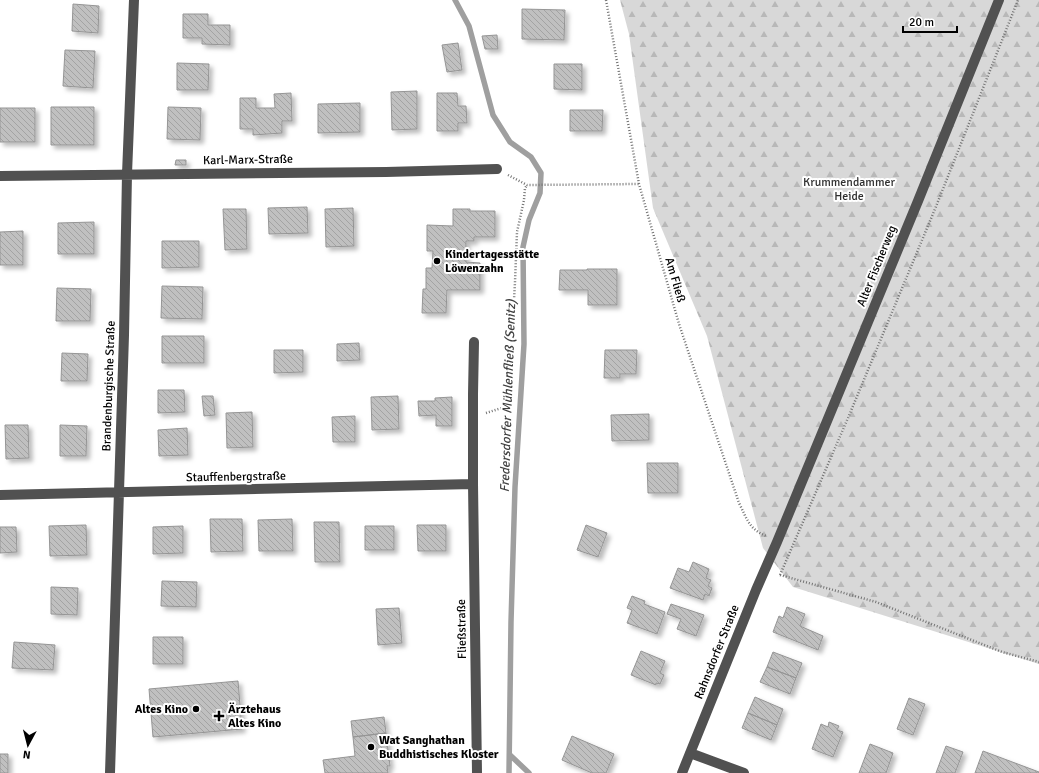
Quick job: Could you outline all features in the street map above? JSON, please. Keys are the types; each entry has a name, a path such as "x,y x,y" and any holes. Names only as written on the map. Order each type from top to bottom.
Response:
{"street":[{"name":"Brandenburgische Straße","path":"110,773 134,0"},
{"name":"Alter Fischerweg","path":"777,542 999,0"},
{"name":"Karl-Marx-Straße","path":"0,176 386,172 497,169"},
{"name":"Fließstraße","path":"474,342 473,484 476,773"},
{"name":"Stauffenbergstraße","path":"0,495 473,484"},
{"name":"Rahnsdorfer Straße","path":"682,773 777,542"},
{"path":"690,753 744,773"}],"path":[{"name":"Am Fließ","path":"606,0 639,184 679,324 739,503 749,524 758,533 777,542"},
{"path":"780,575 848,418 932,216 1018,0"},
{"path":"497,169 527,185 639,184"},
{"path":"473,417 508,406 518,232 525,188 527,185"},
{"path":"765,569 780,575 876,602 1002,652 1039,662"}],"green space":[{"name":"Krummendammer Heide","path":"620,0 1039,0 1039,664 793,587 763,548 707,336 653,208 629,34"}],"building":[{"path":"73,4 99,6 98,33 72,31"},
{"path":"522,9 565,10 564,40 522,39"},
{"path":"183,14 208,14 208,25 230,25 230,45 202,44 202,38 183,38"},
{"path":"497,35 498,49 485,49 482,36"},
{"path":"458,43 462,70 447,72 442,45"},
{"path":"65,50 95,51 93,88 63,86"},
{"path":"177,63 209,64 208,90 177,90"},
{"path":"554,64 582,64 582,90 554,89"},
{"path":"417,91 417,129 392,130 391,92"},
{"path":"291,93 292,121 282,121 282,133 253,135 253,129 240,129 240,98 256,98 256,108 275,108 274,94"},
{"path":"437,93 457,93 458,106 466,106 467,123 458,123 458,131 437,131"},
{"path":"360,103 360,132 318,133 318,104"},
{"path":"51,107 94,107 94,145 51,145"},
{"path":"168,107 201,108 200,140 167,139"},
{"path":"0,108 35,108 35,142 0,142"},
{"path":"570,110 603,110 602,131 570,131"},
{"path":"176,160 186,160 186,165 175,165"},
{"path":"307,207 308,233 269,234 268,208"},
{"path":"353,208 354,246 326,247 325,209"},
{"path":"223,209 246,209 247,249 225,250"},
{"path":"453,209 495,211 495,237 474,237 474,241 466,241 466,262 480,263 480,290 447,290 446,313 422,313 423,289 426,289 426,268 432,268 433,251 427,251 427,225 453,226"},
{"path":"94,222 94,254 58,254 58,223"},
{"path":"23,231 23,265 0,265 0,232"},
{"path":"162,241 199,241 199,267 162,268"},
{"path":"617,269 617,305 588,305 588,290 559,290 560,270"},
{"path":"162,286 203,287 202,319 161,318"},
{"path":"57,288 91,289 90,321 56,321"},
{"path":"162,336 204,336 204,363 162,363"},
{"path":"359,343 360,360 337,361 337,344"},
{"path":"274,350 303,350 303,372 274,373"},
{"path":"605,350 637,350 636,374 620,374 620,378 604,378"},
{"path":"62,353 88,354 87,381 61,381"},
{"path":"158,390 184,390 185,412 158,413"},
{"path":"202,396 213,396 215,415 204,416"},
{"path":"398,396 399,429 372,430 371,397"},
{"path":"452,397 452,426 436,426 436,415 419,416 418,401 435,401 435,398"},
{"path":"252,412 253,447 227,448 226,413"},
{"path":"649,414 649,440 612,441 611,415"},
{"path":"355,416 355,442 333,442 332,417"},
{"path":"5,425 28,425 29,458 6,459"},
{"path":"60,425 87,426 86,456 60,456"},
{"path":"187,428 188,455 159,456 158,430"},
{"path":"647,463 678,463 678,493 648,493"},
{"path":"210,519 242,519 243,551 211,552"},
{"path":"292,519 293,551 259,551 258,520"},
{"path":"314,522 339,522 340,562 315,562"},
{"path":"86,525 87,555 50,556 49,526"},
{"path":"417,525 446,525 446,551 418,551"},
{"path":"586,525 607,533 598,557 577,550"},
{"path":"183,526 183,553 153,554 153,527"},
{"path":"365,526 394,526 394,550 365,550"},
{"path":"0,527 16,527 17,552 0,553"},
{"path":"693,562 709,569 706,578 711,580 708,586 712,588 709,596 705,594 703,600 670,588 678,568 689,572"},
{"path":"162,581 197,582 196,607 161,606"},
{"path":"51,587 78,588 77,615 51,614"},
{"path":"632,596 645,601 644,604 665,612 657,634 627,623 632,610 627,608"},
{"path":"671,604 704,615 696,636 677,629 681,619 667,614"},
{"path":"787,607 805,614 800,626 823,636 818,650 773,632 779,616 783,618"},
{"path":"399,608 402,643 378,645 376,609"},
{"path":"153,637 183,637 183,664 153,664"},
{"path":"14,642 55,645 53,670 12,668"},
{"path":"641,651 665,661 660,673 664,675 660,684 656,683 656,685 631,675"},
{"path":"773,652 802,663 796,678 767,667"},
{"path":"767,667 796,678 790,694 760,682"},
{"name":"Altes Kino","path":"238,681 242,729 153,737 149,689"},
{"path":"755,697 783,709 777,725 748,713"},
{"path":"909,698 925,704 913,735 897,729"},
{"path":"748,713 777,725 771,740 742,728"},
{"path":"384,717 386,733 353,737 351,721"},
{"path":"829,722 839,726 837,730 843,732 833,757 812,749 821,724 828,727"},
{"name":"Wat Sanghathan Buddhistisches Kloster","path":"386,733 390,766 387,766 388,773 325,773 323,760 355,756 353,737"},
{"path":"572,736 614,754 606,773 592,773 562,760"},
{"path":"870,744 893,753 886,773 859,773"},
{"path":"946,746 963,752 955,773 936,773"},
{"path":"983,751 1039,772 1039,773 975,773"},
{"path":"0,754 8,754 8,773 0,773"}],"waterway":[{"name":"Fredersdorfer Mühlenfließ (Senitz)","path":"455,0 469,26 493,115 510,142 531,157 541,173 540,193 529,220 523,247 524,344 515,487 509,773"},
{"path":"510,755 529,773"}],"place":[{"name":"Kindertagesstätte Löwenzahn","path":"437,261"},
{"name":"Altes Kino","path":"196,709"},
{"name":"Ärztehaus Altes Kino","path":"219,716"},
{"name":"Wat Sanghathan Buddhistisches Kloster","path":"371,747"}]}
